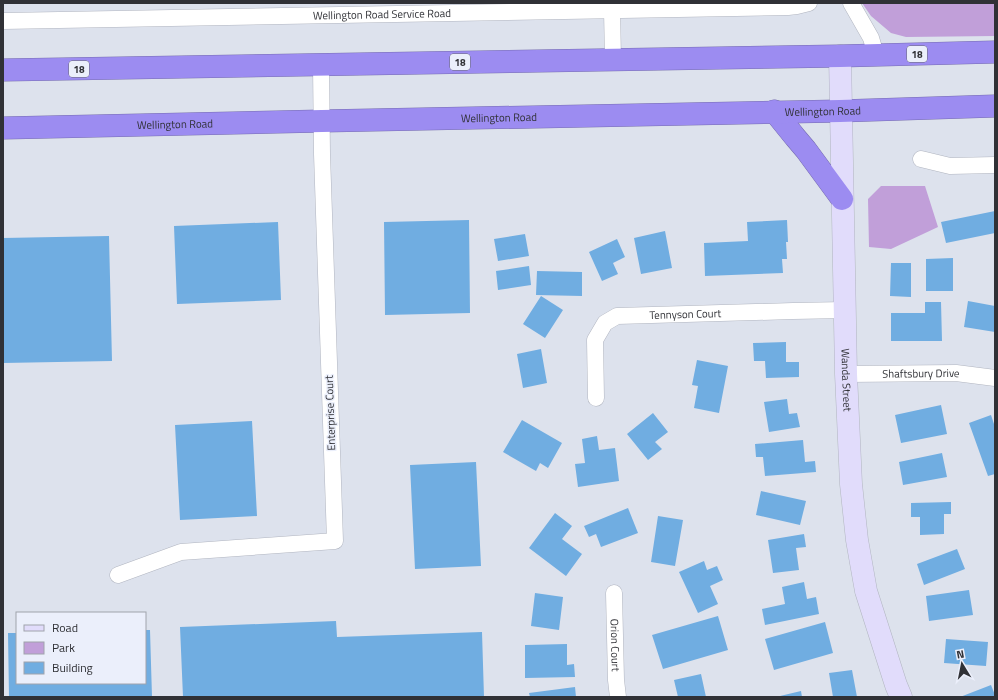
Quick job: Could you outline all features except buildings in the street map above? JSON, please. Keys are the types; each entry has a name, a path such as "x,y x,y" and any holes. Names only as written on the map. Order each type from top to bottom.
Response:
{"highway":[{"name":"18","path":"3,70 995,52"},
{"name":"Wellington Road","path":"3,128 774,111 840,111 995,106"},
{"path":"774,111 806,150 842,199"}],"street":[{"name":"Wellington Road Service Road","path":"3,21 612,10 788,6 805,5 809,3"},
{"path":"852,3 871,38 876,54"},
{"path":"612,10 613,60"},
{"name":"Wanda Street","path":"840,56 844,310 851,484 857,540 866,591 901,697"},
{"name":"Enterprise Court","path":"118,575 181,552 335,541 321,65"},
{"path":"921,159 950,166 995,165"},
{"name":"Tennyson Court","path":"596,398 595,340 605,323 617,316 844,310"},
{"name":"Shaftsbury Drive","path":"846,374 956,372 995,378"},
{"name":"Orion Court","path":"614,593 616,680 618,697"}],"green space":[{"path":"862,3 995,3 995,36 906,37 891,33 871,16"},
{"path":"881,186 925,186 938,227 891,249 869,247 868,199"}]}
